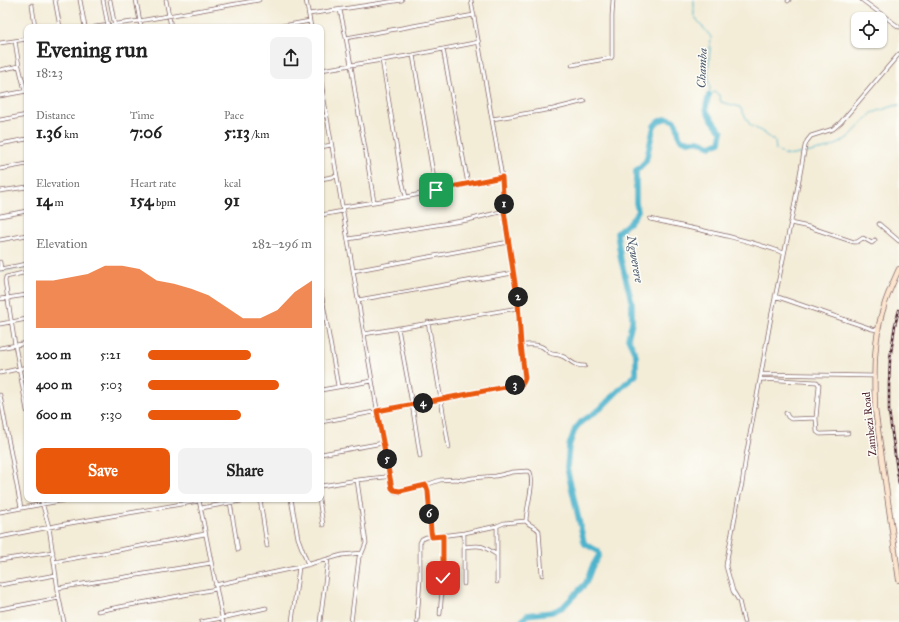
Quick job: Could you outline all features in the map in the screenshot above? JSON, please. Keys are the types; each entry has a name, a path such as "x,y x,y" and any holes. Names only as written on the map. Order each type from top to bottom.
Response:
{"main road":[{"name":"Zambezi Road","path":"899,268 884,303 878,330 874,376 875,409 899,580"}],"street":[{"path":"56,0 60,24"},
{"path":"80,0 85,24"},
{"path":"103,0 109,24"},
{"path":"110,0 115,24"},
{"path":"136,0 140,21"},
{"path":"166,0 170,24"},
{"path":"125,24 259,0"},
{"path":"306,0 310,24"},
{"path":"309,14 402,0"},
{"path":"324,421 522,384 524,381 525,378 518,303 504,211 502,177 471,0"},
{"path":"572,65 612,57 613,0"},
{"path":"862,0 899,27"},
{"path":"32,5 35,24"},
{"path":"340,10 351,65 374,202"},
{"path":"346,38 474,15"},
{"path":"294,24 310,21"},
{"path":"0,43 24,40"},
{"path":"15,41 19,66 24,84"},
{"path":"324,70 413,55 479,42"},
{"path":"443,49 468,184"},
{"path":"744,622 739,602 732,588 726,566 742,484 767,337 805,146 811,136 833,129 841,122 899,54"},
{"path":"413,55 436,190"},
{"path":"382,60 406,196"},
{"path":"0,70 19,66"},
{"path":"0,96 24,91"},
{"path":"324,100 377,411 392,488 400,491 440,480 463,480 528,471 532,475 526,521"},
{"path":"492,119 553,109 585,101"},
{"path":"0,120 24,116"},
{"path":"0,144 24,140"},
{"path":"324,146 331,145"},
{"path":"0,169 24,165"},
{"path":"324,178 337,176"},
{"path":"324,214 374,202 502,177"},
{"path":"0,191 24,187"},
{"path":"348,240 468,220 504,211"},
{"path":"0,216 24,212"},
{"path":"650,219 735,238 784,253"},
{"path":"790,223 809,227 854,242 857,242 863,238 872,243 875,240"},
{"path":"879,224 899,241"},
{"path":"0,240 24,236"},
{"path":"353,271 509,242"},
{"path":"0,262 0,269 24,265"},
{"path":"0,278 24,273"},
{"path":"358,300 513,273"},
{"path":"6,277 7,297 24,394"},
{"path":"0,299 24,295"},
{"path":"775,296 878,330"},
{"path":"364,334 518,308"},
{"path":"324,309 338,386"},
{"path":"0,324 24,320"},
{"path":"428,322 449,448"},
{"path":"398,328 420,456"},
{"path":"0,348 24,344"},
{"path":"521,345 541,346 549,352 560,355 576,365 585,366"},
{"path":"0,373 24,368"},
{"path":"761,374 874,376"},
{"path":"760,379 817,382 819,385 816,418 817,432 820,434 848,434"},
{"path":"324,389 372,381"},
{"path":"0,395 21,508"},
{"path":"786,413 790,418 816,418"},
{"path":"324,453 383,443"},
{"path":"324,485 385,477 389,473"},
{"path":"351,622 359,556 362,553 366,543 356,480"},
{"path":"426,485 428,491 432,537"},
{"path":"0,512 54,502"},
{"path":"0,537 188,502"},
{"path":"199,502 222,620"},
{"path":"200,508 230,502 238,550"},
{"path":"260,502 267,546"},
{"path":"292,502 298,538 308,565"},
{"path":"319,502 324,525"},
{"path":"42,504 49,527 64,622"},
{"path":"417,622 420,580 420,543 422,539 426,537 464,533 497,526 504,523 526,521 539,530 542,575"},
{"path":"497,526 497,582"},
{"path":"464,533 464,584"},
{"path":"54,562 205,534"},
{"path":"440,614 443,578 443,536"},
{"path":"464,547 477,545 484,546 497,555"},
{"path":"0,560 53,552"},
{"path":"98,611 215,587 308,565 342,555 362,553"},
{"path":"320,622 328,559"},
{"path":"58,588 211,563"},
{"path":"292,622 299,567"},
{"path":"0,585 56,575"},
{"path":"0,609 59,598"},
{"path":"201,622 222,620 266,608"}],"waterway":[{"name":"Chamba","path":"694,0 694,16 711,37 708,74 710,89 709,95"},
{"name":"Ngwerere","path":"709,95 715,92 719,95 721,102 740,107 750,125 775,141 776,150 783,154 789,155 802,153"},
{"name":"Ngwerere","path":"521,622 527,615 552,612 563,607 586,583 592,567 599,555 598,551 584,542 567,468 569,446 575,429 581,422 600,409 636,375 636,355 628,338 632,322 632,303 621,260 617,233 630,222 638,211 636,203 636,171 646,161 654,126 656,124 661,120 670,119 675,122 679,135 683,140 699,141 711,146 720,142 722,132 712,120 706,108 709,95"},
{"name":"Ngwerere","path":"805,153 829,148 840,143 850,136 872,113 899,105"},
{"path":"0,271 24,267"}],"railway":[{"path":"899,310 895,325 890,359 889,383 889,411 899,484"}],"route":[{"path":"436,190 502,177 504,211 516,286 525,378 524,383 522,384 377,411 392,488 397,492 426,485 428,491 432,537 443,536 443,578"}]}
